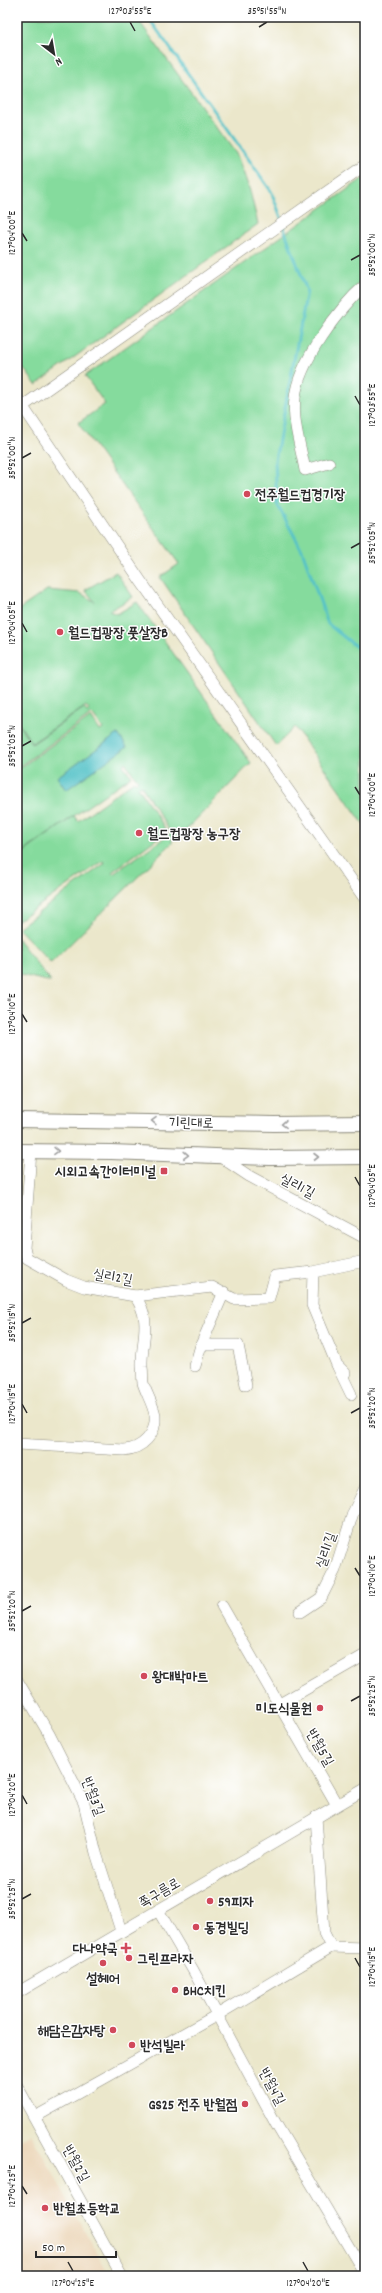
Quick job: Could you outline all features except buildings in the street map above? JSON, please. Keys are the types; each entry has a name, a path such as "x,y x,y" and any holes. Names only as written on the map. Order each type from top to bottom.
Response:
{"street":[{"path":"365,165 255,243 20,402 140,580 365,899"},
{"path":"328,463 305,470 294,398 304,368 329,324 365,285"},
{"name":"기린대로","path":"17,1120 274,1124 365,1123"},
{"path":"24,1151 270,1158 365,1157"},
{"name":"실리2길","path":"24,1151 24,1248 27,1258 66,1280 84,1287 135,1296 212,1287 224,1292 234,1299 269,1298 275,1276 313,1272 365,1261"},
{"name":"실리1길","path":"219,1156 249,1176 365,1238"},
{"path":"313,1272 312,1305 351,1394"},
{"path":"195,1366 201,1345 224,1292"},
{"path":"17,1444 134,1450 144,1444 149,1436 155,1415 143,1382 142,1360 146,1318 143,1307 135,1296"},
{"path":"201,1345 238,1345 246,1385"},
{"path":"337,1365 346,1373"},
{"name":"실리1길","path":"300,1612 321,1598 335,1570 353,1513 365,1488"},
{"name":"반월5길","path":"222,1606 337,1805"},
{"path":"278,1705 365,1654"},
{"name":"반월3길","path":"17,1680 49,1734 84,1803 96,1853 121,1931"},
{"name":"쪽구름로","path":"17,1993 365,1788"},
{"path":"316,1816 324,1933 331,1947"},
{"name":"반월4길","path":"158,1910 217,2014 276,2124 365,2274"},
{"path":"35,2116 217,2014 331,1947 365,1948"},
{"name":"반월2길","path":"17,2086 35,2116 122,2276"}],"shaded area":[{"name":"반월초등학교","path":"31,2134 110,2276 17,2276 17,2140"}],"green space":[{"path":"17,17 136,17 237,155 250,191 258,224 36,385 17,359"},
{"name":"전주월드컵경기장","path":"365,177 365,826 295,727 276,746 160,577 179,564 78,423 105,404 85,376"},
{"path":"116,572 133,597 109,611 117,614 137,602 251,763 176,840 172,834 172,843 51,963 18,928 105,863 103,861 17,921 17,857 74,816 17,856 17,770 91,717 100,731 103,729 92,714 17,768 17,723 32,744 84,708 87,712 89,710 86,706 32,743 17,721 17,611 47,590 80,593 95,602 85,590","holes":["125,762 138,781 136,783 134,781 78,821 74,816 131,776 123,765","141,785 171,833 113,874 112,872 167,831 138,787"]},
{"path":"17,938 51,982 17,974"}],"water":[{"path":"118,734 127,747 66,790 57,777"}],"waterway":[{"path":"148,17 271,191 282,220"},
{"path":"283,226 307,291 275,461 277,504 302,550 328,624 365,654"}],"place":[{"name":"전주월드컵경기장","path":"247,494"},
{"name":"월드컵광장 풋살장B","path":"60,632"},
{"name":"월드컵광장 농구장","path":"139,833"},
{"name":"시외고속간이터미널","path":"164,1171"},
{"name":"왕대박마트","path":"144,1676"},
{"name":"미도식물원","path":"320,1708"},
{"name":"59피자","path":"210,1901"},
{"name":"동경빌딩","path":"196,1927"},
{"name":"다나약국","path":"126,1948"},
{"name":"그린프라자","path":"129,1958"},
{"name":"설헤어","path":"103,1963"},
{"name":"BHC치킨","path":"175,1990"},
{"name":"해담은감자탕","path":"113,2030"},
{"name":"반석빌라","path":"132,2045"},
{"name":"GS25 전주 반월점","path":"245,2104"},
{"name":"반월초등학교","path":"45,2208"}]}
